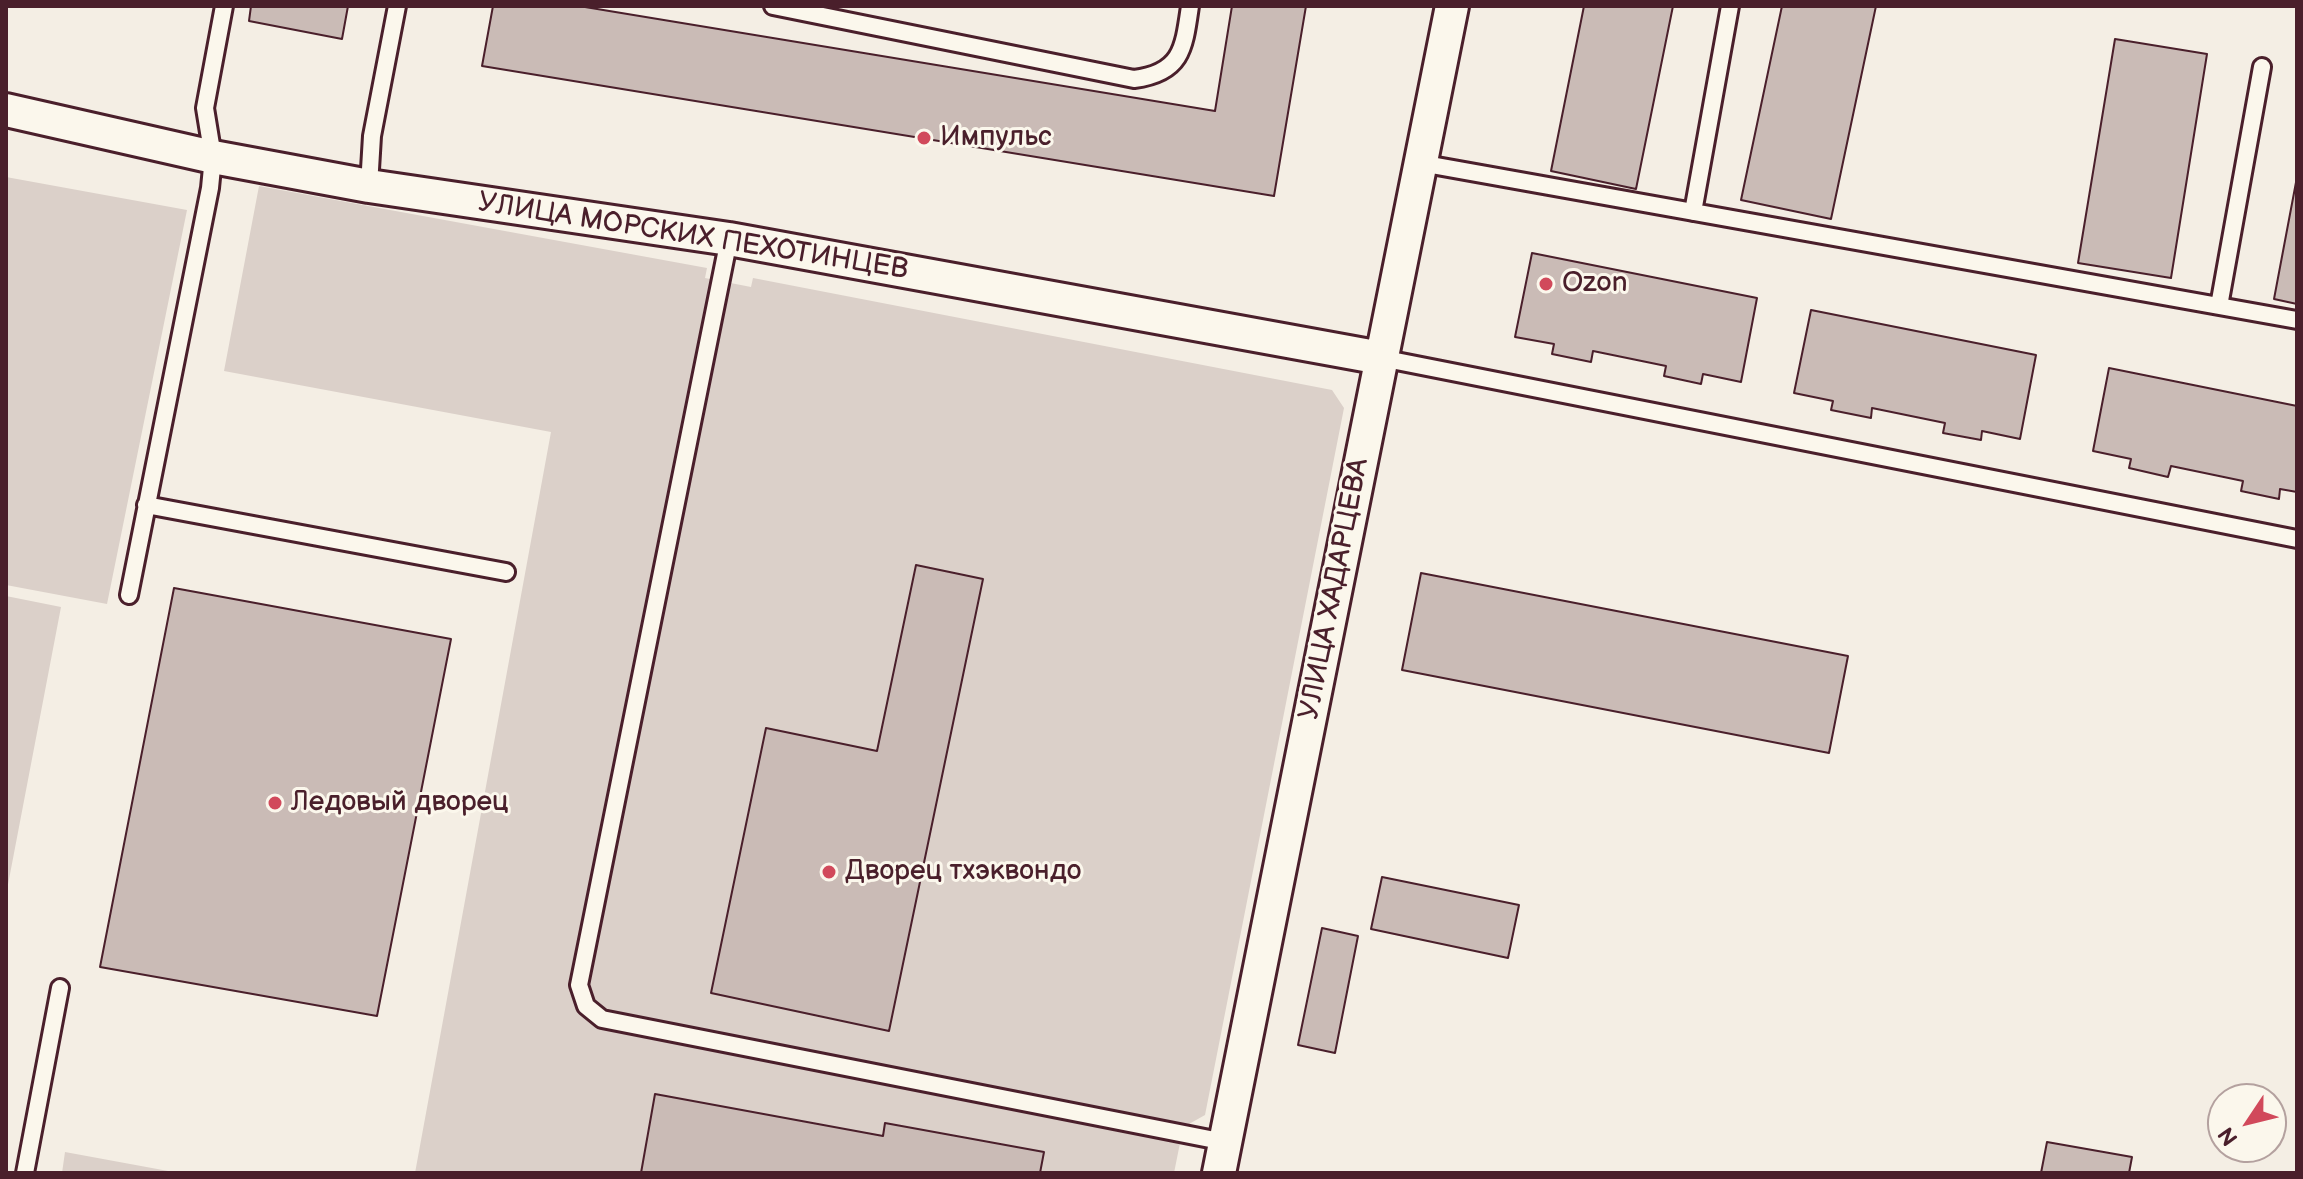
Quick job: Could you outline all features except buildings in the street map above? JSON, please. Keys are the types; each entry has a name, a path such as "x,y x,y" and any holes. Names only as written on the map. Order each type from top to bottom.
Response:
{"street":[{"name":"УЛИЦА ХАДАРЦЕВА","path":"1222,1158 1452,6"},
{"name":"УЛИЦА МОРСКИХ ПЕХОТИНЦЕВ","path":"6,110 213,157 369,186 729,239 1381,358"}],"lane":[{"path":"129,595 210,188 213,157 205,108 224,6"},
{"path":"369,186 372,136 397,6"},
{"path":"773,6 1134,79 1154,77 1167,70 1180,55 1190,6"},
{"path":"1693,212 1730,6"},
{"path":"2219,306 2262,67"},
{"path":"1420,163 2297,320"},
{"path":"729,239 579,985 586,1006 602,1019 1222,1158"},
{"path":"1381,358 2297,539"},
{"path":"146,505 506,572"},
{"path":"25,1173 60,988"}],"shaded area":[{"path":"6,177 187,210 107,604 6,585"},
{"path":"259,186 707,268 705,278 751,287 753,278 1332,390 1344,408 1205,1115 1189,1124 1184,1123 1174,1173 415,1173 551,432 224,371"},
{"path":"6,596 61,607 6,895"},
{"path":"65,1152 179,1173 62,1173"}],"place":[{"name":"Импульс","path":"924,138"},
{"name":"Ozon","path":"1546,284"},
{"name":"Ледовый дворец","path":"275,803"},
{"name":"Дворец тхэквондо","path":"829,872"}]}
